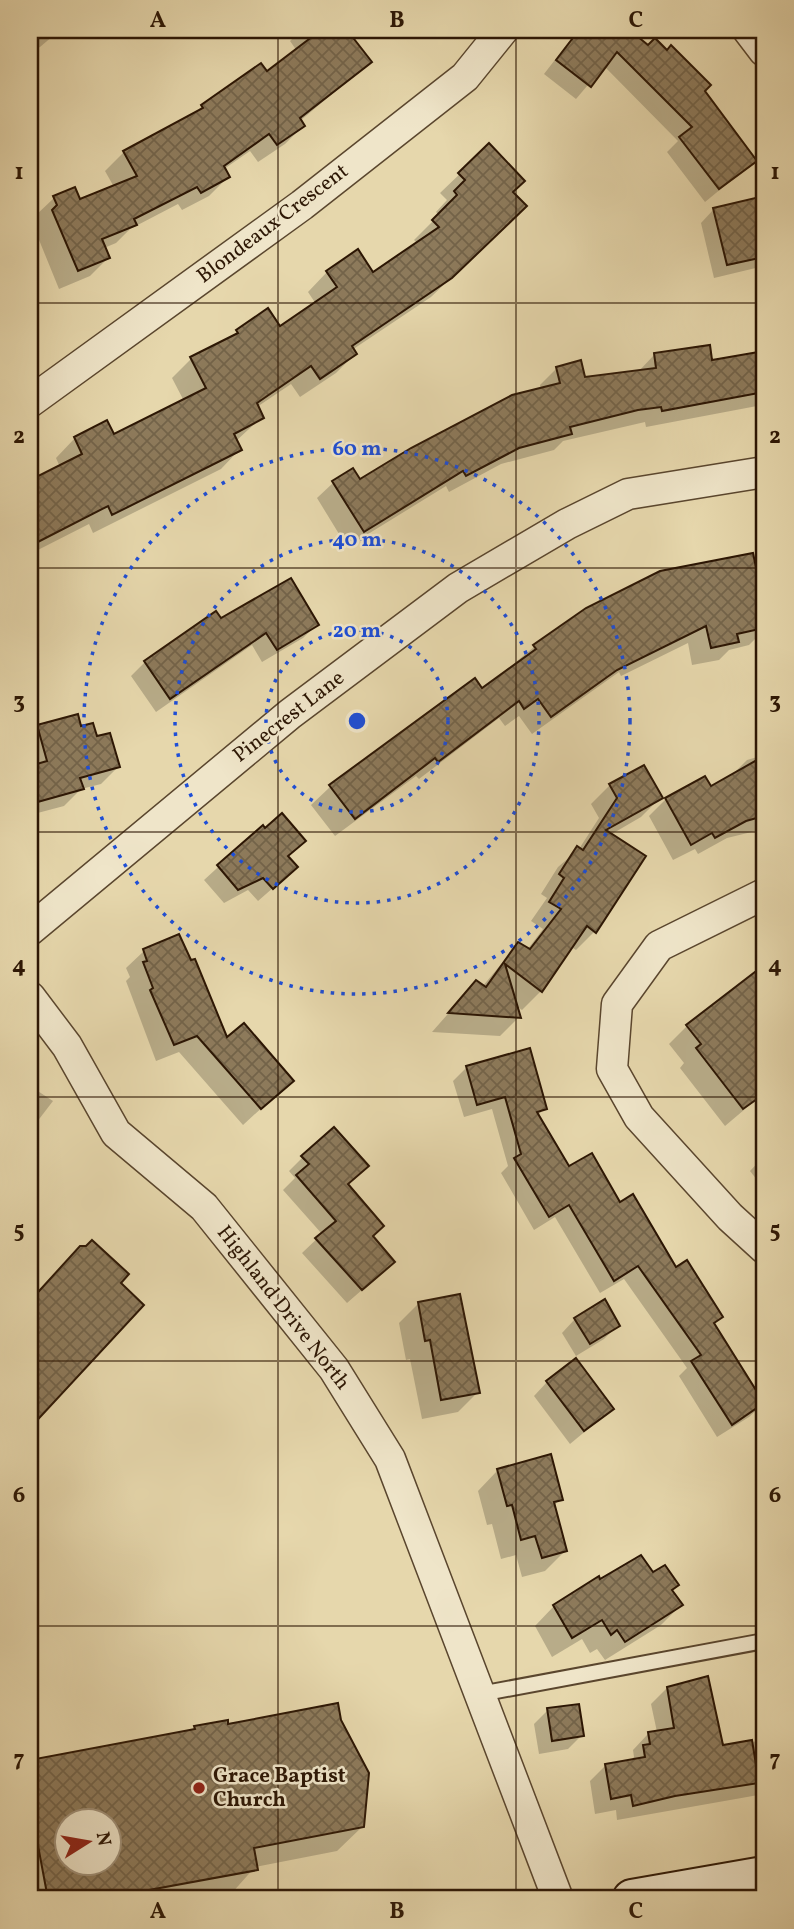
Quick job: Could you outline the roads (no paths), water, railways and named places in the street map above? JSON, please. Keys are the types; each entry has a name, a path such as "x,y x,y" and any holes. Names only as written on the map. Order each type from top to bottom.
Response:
{"main road":[{"path":"632,1899 764,1876"}],"street":[{"name":"Blondeaux Crescent","path":"30,402 302,205 465,77 503,30"},
{"path":"748,30 764,51"},
{"name":"Pinecrest Lane","path":"30,930 290,714 458,588 567,524 628,494 764,472"},
{"path":"764,894 659,946 617,1004 612,1069 639,1117 730,1217 764,1248"},
{"name":"Highland Drive North","path":"30,997 67,1046 116,1133 204,1207 334,1369 390,1459 558,1899"}],"lane":[{"path":"480,1694 764,1641"}],"place":[{"name":"Grace Baptist Church","path":"199,1788"}]}
